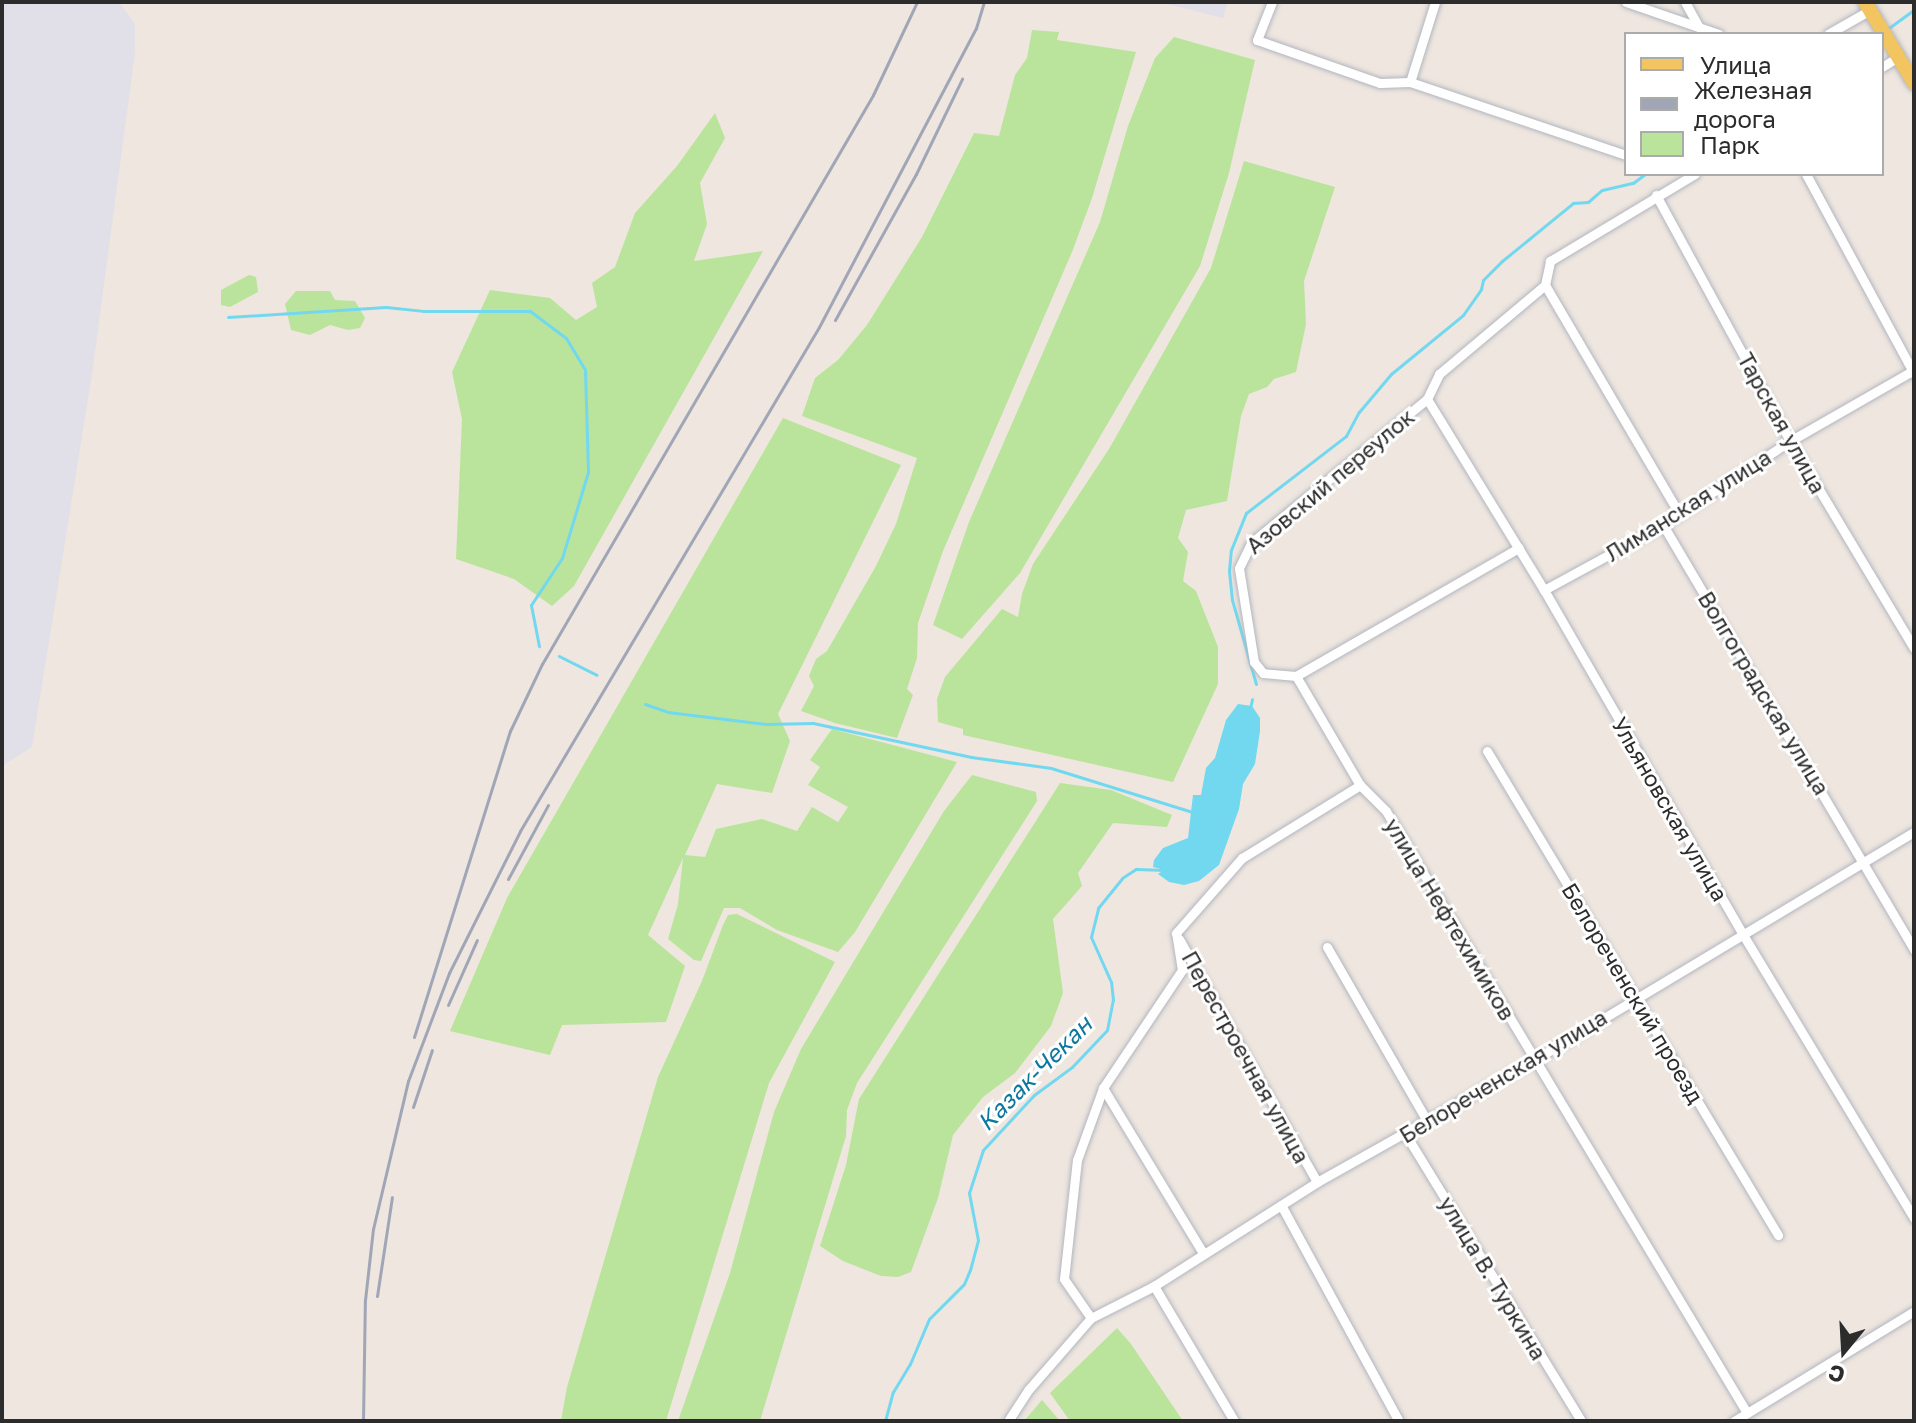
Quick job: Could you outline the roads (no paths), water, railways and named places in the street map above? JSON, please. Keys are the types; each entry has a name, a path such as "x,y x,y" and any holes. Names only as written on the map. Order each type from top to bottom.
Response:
{"main road":[{"path":"1874,8 1914,83"}],"street":[{"path":"1272,2 1257,40 1380,83 1410,82 1624,154"},
{"path":"1410,82 1435,2"},
{"path":"1626,2 1713,32"},
{"path":"1685,2 1699,27"},
{"path":"1832,32 1874,8"},
{"path":"1884,65 1895,52"},
{"path":"1427,399 1439,374 1545,285 1550,261 1691,176"},
{"path":"1807,176 1913,372"},
{"name":"Тарская улица","path":"1656,195 1790,441 1914,648"},
{"path":"1545,285 1678,512"},
{"name":"Лиманская улица","path":"1544,590 1663,525 1678,512 1790,441 1913,372"},
{"name":"Ульяновская улица","path":"1427,399 1544,590 1742,933 1914,1218"},
{"name":"Азовский переулок","path":"1296,676 1263,673 1254,662 1239,568 1242,556 1251,543 1427,399"},
{"name":"Волгоградская улица","path":"1663,525 1914,950"},
{"path":"1296,676 1519,548"},
{"name":"улица Нефтехимиков","path":"1296,676 1360,785 1386,811 1747,1413"},
{"name":"Белореченский проезд","path":"1487,751 1778,1235"},
{"path":"1008,1421 1029,1389 1091,1318 1064,1279 1077,1160 1103,1088 1182,970 1176,933 1242,858 1360,785"},
{"name":"Белореченская улица","path":"1091,1318 1154,1286 1317,1182 1406,1135 1534,1060 1636,996 1914,832"},
{"name":"Перестроечная улица","path":"1176,933 1317,1182"},
{"path":"1327,947 1427,1121"},
{"path":"1103,1088 1203,1253"},
{"name":"улица В. Туркина","path":"1406,1135 1581,1421"},
{"path":"1281,1205 1399,1421"},
{"path":"1154,1286 1234,1421"},
{"path":"1734,1421 1914,1311"}],"water":[{"path":"1238,704 1252,706 1260,718 1260,731 1255,764 1243,784 1239,809 1219,865 1199,881 1184,885 1169,882 1158,874 1164,870 1153,867 1154,860 1163,848 1188,838 1193,795 1201,795 1206,768 1215,758 1226,720"}],"waterway":[{"name":"Казак-Чекан","path":"1886,30 1914,10"},
{"name":"Казак-Чекан","path":"1256,684 1232,600 1229,571 1231,550 1246,513 1346,436 1359,412 1391,374 1463,315 1481,289 1483,280 1502,261 1573,203 1588,202 1602,190 1633,183 1642,176"},
{"path":"228,317 386,307 423,311 530,311 566,338 585,370 588,472 562,558 531,605 539,646"},
{"path":"559,656 597,675"},
{"name":"Казак-Чекан","path":"1250,708 1252,699"},
{"path":"645,704 668,712 766,724 813,723 971,757 1051,768 1192,812"},
{"name":"Казак-Чекан","path":"885,1421 893,1392 910,1364 929,1319 964,1284 970,1270 978,1240 969,1193 983,1150 1034,1095 1072,1067 1107,1030 1113,1000 1111,982 1091,937 1098,908 1122,878 1136,869 1165,870"}],"railway":[{"path":"414,1037 510,731 542,664 873,95 917,2"},
{"path":"363,1421 365,1300 373,1229 408,1081 449,973 520,831 819,327 976,28 984,2"},
{"path":"835,320 916,174 962,79"},
{"path":"508,879 548,805"},
{"path":"448,1005 477,940"},
{"path":"413,1107 432,1050"},
{"path":"377,1296 392,1197"}]}
